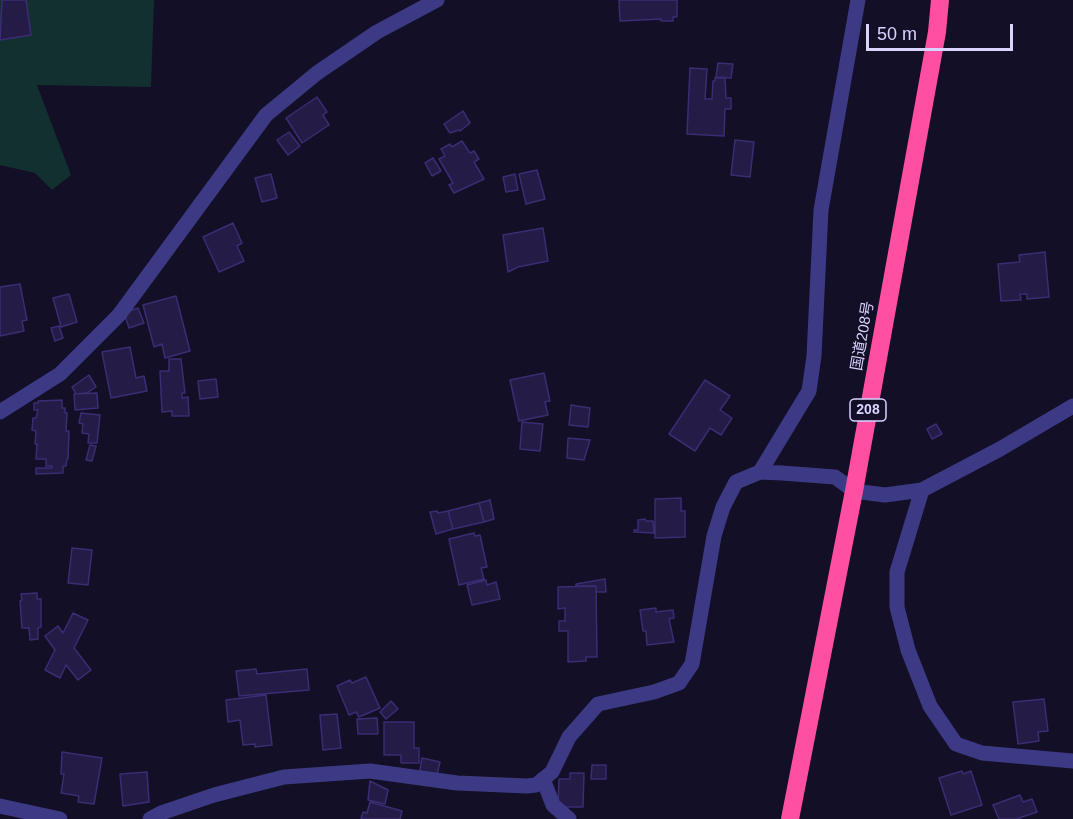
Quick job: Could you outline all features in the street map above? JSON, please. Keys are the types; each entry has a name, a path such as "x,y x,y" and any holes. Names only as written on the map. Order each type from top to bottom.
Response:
{"highway":[{"name":"国道208号","path":"790,819 854,491 940,0"}],"street":[{"path":"0,412 60,374 119,315 266,114 317,73 376,32 437,0"},
{"path":"760,472 809,391 814,356 821,210 858,0"},
{"path":"150,819 214,795 284,777 370,771 457,783 536,785 552,772 569,737 598,704 654,692 679,683 692,664 714,536 723,507 736,482 760,472 835,477 854,491 885,495 922,490 1000,449 1073,406"},
{"path":"922,490 897,572 897,607 908,650 930,706 956,744 982,753 1073,761"},
{"path":"543,779 553,805 569,819"},
{"path":"0,806 60,819"}],"green space":[{"path":"0,0 154,0 151,87 37,85 71,175 52,190 35,173 0,165"}],"building":[{"path":"2,0 26,0 31,35 0,40"},
{"path":"619,0 677,0 677,17 673,17 673,21 661,21 661,19 620,21"},
{"path":"718,63 733,64 731,78 716,77"},
{"path":"690,68 707,69 705,99 712,99 715,78 725,78 726,98 731,98 731,109 725,109 724,136 687,134"},
{"path":"317,97 327,112 323,115 329,125 302,143 286,118"},
{"path":"463,111 470,123 460,131 450,133 444,124"},
{"path":"289,132 300,146 288,155 277,140"},
{"path":"735,140 754,142 750,177 731,175"},
{"path":"462,141 470,153 474,151 479,159 474,162 484,179 454,193 449,185 453,183 439,159 445,156 441,149 450,144 452,147"},
{"path":"433,158 441,171 432,176 425,163"},
{"path":"537,170 545,199 526,204 519,174"},
{"path":"271,174 277,198 262,202 255,178"},
{"path":"515,174 518,190 506,192 503,177"},
{"path":"233,223 242,243 237,246 244,261 219,272 203,237"},
{"path":"543,228 548,261 518,267 508,272 503,235"},
{"path":"1045,252 1049,297 1027,299 1027,294 1020,294 1021,300 1001,301 998,264 1020,262 1019,255"},
{"path":"20,284 27,320 22,321 24,331 0,336 0,287"},
{"path":"69,294 77,322 61,327 53,298"},
{"path":"176,296 190,351 165,358 162,344 154,347 143,305"},
{"path":"138,308 144,323 129,328 124,313"},
{"path":"59,326 63,338 55,341 51,328"},
{"path":"130,347 136,378 144,376 147,391 111,398 102,352"},
{"path":"169,359 181,359 185,393 182,393 182,398 188,397 189,416 172,416 172,411 162,412 160,371 169,371"},
{"path":"544,373 550,401 545,402 548,415 519,421 510,380"},
{"path":"89,375 96,387 87,393 76,394 72,387"},
{"path":"216,379 218,397 200,399 198,381"},
{"path":"705,380 730,396 720,410 732,418 721,435 710,428 695,451 669,434"},
{"path":"97,393 98,408 75,410 74,394"},
{"path":"62,400 62,408 65,408 65,413 67,413 66,431 69,431 66,466 63,466 63,473 36,474 36,468 52,468 52,466 46,466 46,459 36,459 36,431 32,430 33,418 36,418 38,410 34,410 34,403"},
{"path":"571,405 590,408 588,427 569,425"},
{"path":"81,413 100,415 97,443 88,443 89,434 82,433 83,424 79,423"},
{"path":"522,422 543,424 540,451 520,449"},
{"path":"936,424 942,434 932,439 927,429"},
{"path":"568,438 590,440 584,460 567,458"},
{"path":"90,445 96,446 92,461 86,460"},
{"path":"681,498 681,511 685,511 685,537 655,538 655,499"},
{"path":"490,500 494,519 484,522 479,503"},
{"path":"479,503 484,522 453,529 448,511"},
{"path":"437,511 438,513 448,511 453,529 436,534 430,512"},
{"path":"638,520 653,521 654,533 634,532 638,530"},
{"path":"474,533 475,536 480,535 487,567 481,568 484,579 459,585 449,539"},
{"path":"72,548 92,550 88,585 68,583"},
{"path":"605,579 606,592 596,592 596,586 576,586 576,584"},
{"path":"486,580 487,585 496,582 500,599 472,605 467,585"},
{"path":"596,586 597,657 586,657 586,661 568,662 568,631 559,631 559,621 565,621 565,608 558,609 558,587"},
{"path":"37,593 37,599 41,599 41,627 38,628 38,639 30,640 29,628 22,628 21,594"},
{"path":"656,608 656,612 673,610 674,618 669,619 674,642 647,645 640,610"},
{"path":"73,613 88,620 74,648 91,670 78,680 66,665 60,678 45,670 55,650 45,636 58,626 63,633"},
{"path":"256,669 257,674 307,669 309,690 239,696 236,671"},
{"path":"366,677 380,708 359,717 356,712 349,715 337,686 350,680 352,683"},
{"path":"266,695 272,745 255,747 255,744 243,745 240,720 228,722 226,700"},
{"path":"1044,699 1048,731 1038,732 1039,741 1018,744 1013,702"},
{"path":"391,701 398,709 386,719 380,712"},
{"path":"337,714 341,748 323,750 320,715"},
{"path":"377,718 378,734 358,734 357,719"},
{"path":"384,722 414,722 414,748 419,748 419,763 401,763 401,755 384,755"},
{"path":"62,752 102,758 94,804 78,802 79,796 61,793 64,774 61,774"},
{"path":"422,758 440,762 436,779 419,775"},
{"path":"592,765 606,765 606,779 591,779"},
{"path":"962,771 963,774 971,771 982,805 951,815 939,778"},
{"path":"147,772 149,802 123,806 120,774"},
{"path":"570,773 584,773 583,807 558,807 559,779 570,779"},
{"path":"370,781 388,790 385,804 368,800"},
{"path":"1020,795 1023,802 1032,799 1037,812 1016,819 999,819 993,805"},
{"path":"370,802 402,811 400,819 361,819 363,812 367,813"}]}
